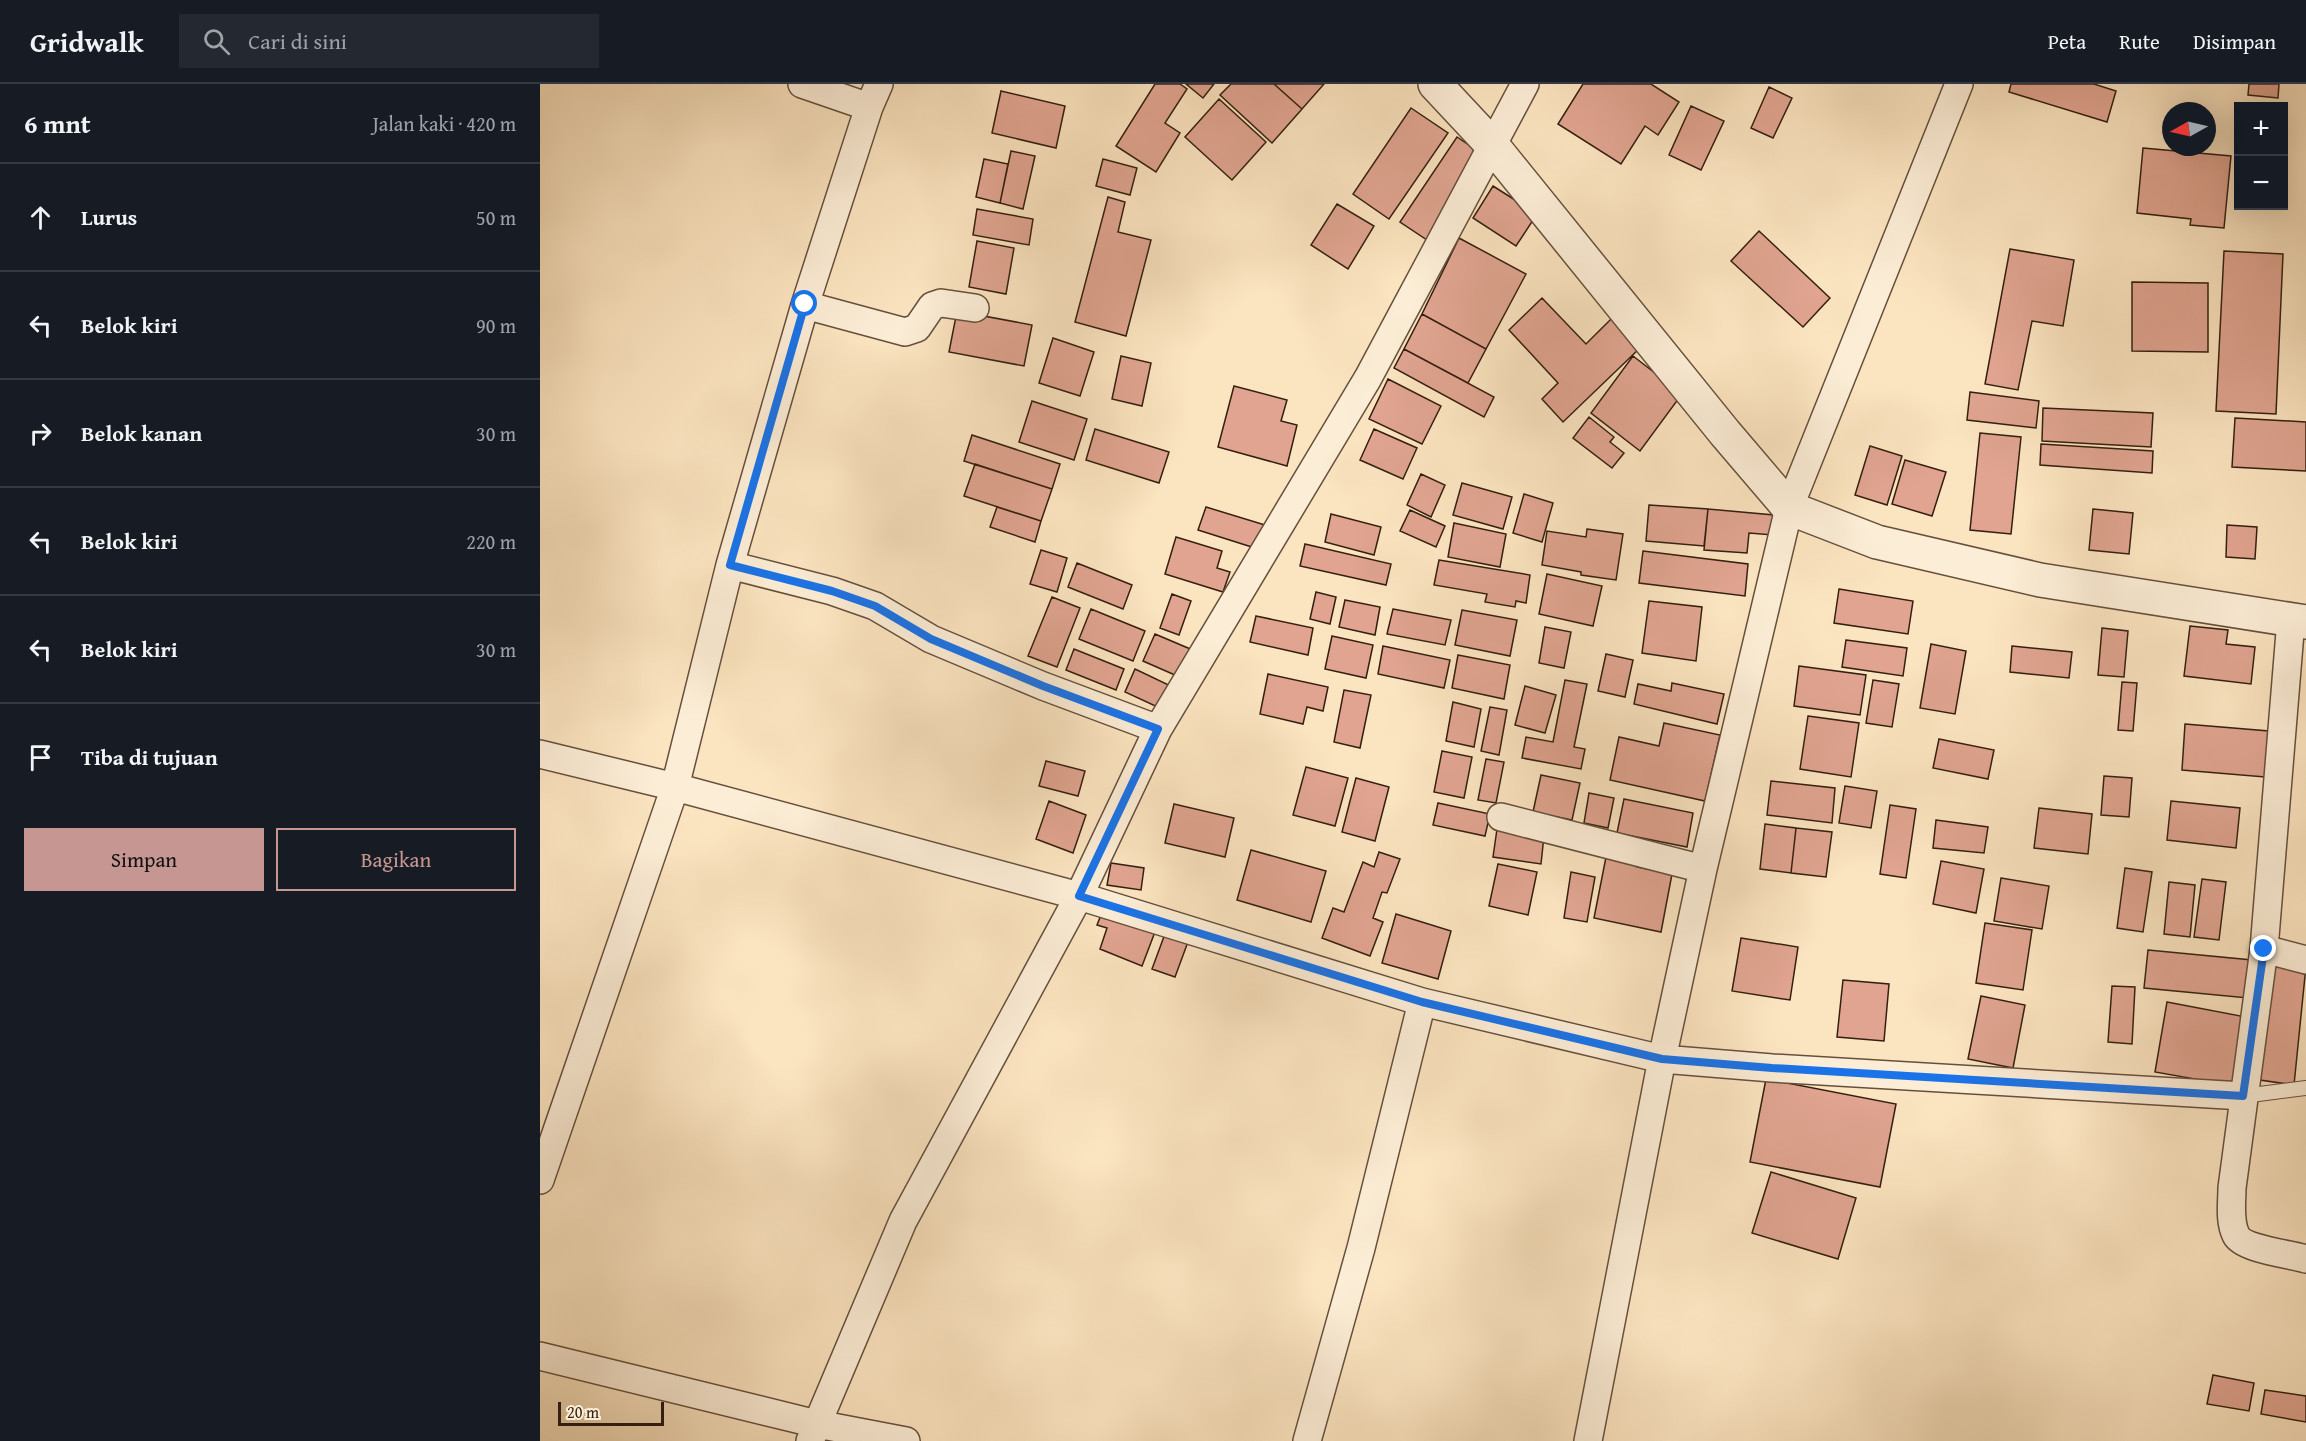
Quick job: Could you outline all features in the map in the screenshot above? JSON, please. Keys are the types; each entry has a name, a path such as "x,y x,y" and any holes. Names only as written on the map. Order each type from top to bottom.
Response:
{"street":[{"path":"540,1180 675,787 730,565 805,304 874,95 802,84"},
{"path":"1435,84 1492,145 1725,433 1789,508 1876,542 2040,580 2299,621 2264,949 2232,1188 2232,1223 2236,1236 2247,1244 2306,1259"},
{"path":"813,1432 903,1221 1079,896 1158,729 1368,378 1525,84"},
{"path":"1588,1441 1662,1059 1703,868 1789,508 1959,84"},
{"path":"805,304 905,332 917,328 932,306 941,303 975,308"},
{"path":"730,565 832,591 875,606 931,639 1043,686 1158,729"},
{"path":"540,754 675,787 1079,896 1422,1002 1662,1059 1772,1068 2243,1096"},
{"path":"1501,817 1703,868"},
{"path":"2264,949 2306,960"},
{"path":"1307,1441 1361,1248 1422,1002"},
{"path":"540,1356 813,1432 897,1440"}],"lane":[{"path":"2243,1096 2306,1088"}],"building":[{"path":"1155,84 1180,84 1187,89 1165,123 1180,133 1156,172 1116,146"},
{"path":"1186,84 1214,84 1203,98"},
{"path":"1231,84 1274,84 1302,109 1272,143 1220,95"},
{"path":"1274,84 1324,84 1302,109"},
{"path":"1583,84 1651,84 1679,102 1658,135 1645,126 1621,164 1558,124"},
{"path":"2011,84 2094,84 2116,91 2107,122 2009,92"},
{"path":"2249,84 2279,84 2278,98 2248,95"},
{"path":"1769,87 1792,98 1773,138 1751,128"},
{"path":"1001,91 1065,106 1056,148 992,133"},
{"path":"1219,99 1266,142 1232,180 1185,137"},
{"path":"1691,106 1724,121 1701,170 1669,155"},
{"path":"1411,108 1448,133 1389,219 1353,194"},
{"path":"1457,137 1485,156 1427,240 1400,222"},
{"path":"2143,148 2162,150 2162,156 2231,156 2224,228 2190,225 2191,219 2137,213"},
{"path":"1011,151 1035,156 1023,209 1000,203"},
{"path":"984,159 1008,164 1000,203 976,197"},
{"path":"1103,159 1137,168 1130,195 1096,186"},
{"path":"1493,186 1537,214 1516,246 1473,218"},
{"path":"1108,197 1125,202 1118,232 1151,240 1126,336 1075,322"},
{"path":"1337,204 1374,226 1348,269 1311,245"},
{"path":"977,209 1033,219 1029,245 973,235"},
{"path":"1759,231 1830,298 1803,327 1731,261"},
{"path":"1459,238 1526,274 1486,349 1422,314"},
{"path":"977,241 1014,248 1006,294 969,287"},
{"path":"2010,249 2074,260 2063,326 2032,321 2018,390 1985,384"},
{"path":"2224,251 2283,254 2276,414 2216,411"},
{"path":"2132,282 2208,283 2208,352 2132,351"},
{"path":"1542,298 1586,344 1613,317 1641,347 1563,422 1542,399 1558,383 1509,330"},
{"path":"957,311 1032,325 1024,366 949,352"},
{"path":"1422,314 1486,349 1468,383 1404,349"},
{"path":"1053,338 1094,352 1080,396 1039,383"},
{"path":"1404,349 1494,397 1484,417 1394,368"},
{"path":"1121,356 1151,363 1142,406 1112,399"},
{"path":"1633,356 1682,394 1640,451 1591,413"},
{"path":"1388,379 1441,406 1422,444 1369,419"},
{"path":"1234,386 1287,400 1281,421 1297,425 1287,466 1218,447"},
{"path":"1970,392 2039,401 2036,428 1967,420"},
{"path":"1032,401 1087,419 1074,460 1019,442"},
{"path":"2043,408 2153,413 2151,447 2042,441"},
{"path":"1589,417 1614,437 1610,442 1624,453 1612,468 1573,438"},
{"path":"2235,418 2306,422 2306,471 2232,467"},
{"path":"1095,429 1169,452 1159,483 1086,460"},
{"path":"1374,429 1417,448 1403,479 1360,460"},
{"path":"1980,433 2021,437 2011,534 1970,530"},
{"path":"972,435 1060,464 1052,489 964,461"},
{"path":"2041,444 2153,451 2152,473 2040,465"},
{"path":"1870,446 1902,456 1887,505 1855,495"},
{"path":"1905,460 1946,472 1932,516 1892,504"},
{"path":"975,464 1052,489 1041,521 964,496"},
{"path":"1421,474 1445,485 1431,517 1407,505"},
{"path":"1462,483 1512,497 1503,529 1453,515"},
{"path":"1524,494 1553,503 1542,542 1513,533"},
{"path":"1649,505 1708,509 1704,546 1646,541"},
{"path":"997,507 1041,521 1035,542 990,527"},
{"path":"1206,507 1265,525 1258,549 1198,530"},
{"path":"1708,509 1774,515 1773,535 1749,533 1747,553 1704,550"},
{"path":"2093,509 2133,513 2129,554 2089,550"},
{"path":"1410,510 1445,526 1436,547 1400,531"},
{"path":"1331,514 1381,527 1374,555 1325,542"},
{"path":"1454,523 1506,534 1500,567 1448,557"},
{"path":"2227,525 2257,527 2255,559 2226,557"},
{"path":"1587,529 1623,534 1616,580 1581,575 1581,572 1542,565 1547,531 1586,537"},
{"path":"1176,537 1222,551 1217,568 1230,572 1223,592 1165,574"},
{"path":"1305,544 1391,564 1386,585 1300,566"},
{"path":"1041,550 1067,558 1057,592 1030,584"},
{"path":"1643,551 1748,564 1745,596 1639,583"},
{"path":"1439,560 1530,575 1526,603 1516,601 1515,607 1485,602 1487,594 1434,585"},
{"path":"1077,563 1132,585 1123,609 1068,587"},
{"path":"1547,574 1602,586 1593,626 1539,614"},
{"path":"1839,589 1913,601 1908,634 1834,623"},
{"path":"1316,592 1336,597 1330,624 1310,619"},
{"path":"1172,594 1191,601 1179,635 1160,628"},
{"path":"1052,597 1080,608 1057,667 1028,656"},
{"path":"1345,600 1380,607 1375,635 1339,627"},
{"path":"1649,601 1702,607 1696,661 1642,653"},
{"path":"1091,609 1145,631 1133,661 1079,639"},
{"path":"1393,609 1451,620 1445,645 1387,634"},
{"path":"1462,610 1517,620 1510,656 1455,645"},
{"path":"1256,616 1313,628 1308,655 1250,642"},
{"path":"2190,626 2228,630 2226,644 2255,647 2251,684 2184,676"},
{"path":"1545,627 1571,632 1564,668 1539,663"},
{"path":"2102,628 2128,631 2124,677 2098,675"},
{"path":"1155,634 1195,651 1184,679 1143,661"},
{"path":"1332,636 1373,645 1366,678 1325,669"},
{"path":"1846,640 1907,648 1903,676 1842,667"},
{"path":"1931,644 1966,651 1955,714 1920,708"},
{"path":"1383,646 1450,660 1444,688 1378,674"},
{"path":"2012,646 2072,652 2069,678 2010,672"},
{"path":"1074,649 1124,669 1116,690 1066,670"},
{"path":"1606,654 1633,660 1625,697 1598,691"},
{"path":"1458,655 1510,665 1504,699 1452,688"},
{"path":"1799,666 1866,675 1860,715 1794,706"},
{"path":"1135,669 1175,688 1164,710 1125,692"},
{"path":"1268,674 1328,687 1323,711 1307,707 1303,724 1260,714"},
{"path":"1565,680 1587,684 1574,747 1585,749 1581,769 1522,758 1526,737 1553,742"},
{"path":"1873,680 1899,684 1892,727 1866,723"},
{"path":"2122,682 2137,683 2133,731 2118,730"},
{"path":"1672,683 1724,694 1717,724 1634,704 1638,684 1671,691"},
{"path":"1525,686 1556,695 1545,733 1515,725"},
{"path":"1344,690 1371,695 1360,748 1334,742"},
{"path":"1453,702 1481,709 1474,747 1446,741"},
{"path":"1490,707 1507,710 1499,755 1481,751"},
{"path":"1808,716 1859,723 1851,777 1800,769"},
{"path":"1664,723 1720,735 1705,801 1610,780 1619,737 1659,746"},
{"path":"2185,724 2269,731 2265,777 2182,770"},
{"path":"1939,739 1994,750 1988,779 1933,768"},
{"path":"1442,751 1472,757 1464,798 1434,792"},
{"path":"1486,759 1504,762 1496,803 1478,800"},
{"path":"1046,761 1085,771 1078,796 1039,786"},
{"path":"1306,767 1348,778 1335,826 1293,815"},
{"path":"1541,775 1580,783 1572,820 1533,812"},
{"path":"2104,776 2132,778 2129,817 2101,815"},
{"path":"1356,778 1389,787 1375,841 1342,832"},
{"path":"1771,781 1835,788 1832,823 1767,815"},
{"path":"1845,786 1877,791 1871,828 1839,823"},
{"path":"1589,793 1614,798 1608,828 1584,823"},
{"path":"1624,799 1693,813 1687,847 1617,833"},
{"path":"1049,801 1086,815 1073,853 1036,839"},
{"path":"2171,801 2240,808 2236,848 2167,840"},
{"path":"1438,803 1490,814 1485,836 1433,825"},
{"path":"1174,804 1234,818 1225,857 1165,843"},
{"path":"1890,805 1916,809 1906,878 1880,874"},
{"path":"2039,808 2092,814 2088,854 2034,848"},
{"path":"1936,820 1988,827 1984,853 1933,848"},
{"path":"1765,824 1796,828 1791,873 1760,869"},
{"path":"1796,828 1832,832 1826,877 1791,873"},
{"path":"1497,829 1544,836 1541,864 1493,857"},
{"path":"1251,850 1326,871 1311,922 1237,900"},
{"path":"1379,852 1400,859 1387,893 1382,892 1373,918 1383,922 1370,956 1322,938 1333,908 1344,912 1363,862 1374,867"},
{"path":"1607,852 1638,859 1637,867 1672,874 1661,932 1594,918"},
{"path":"1941,861 1984,869 1976,913 1933,904"},
{"path":"1111,863 1144,868 1141,890 1107,885"},
{"path":"1498,864 1537,872 1528,915 1489,906"},
{"path":"2125,868 2152,872 2143,932 2117,928"},
{"path":"1571,872 1595,877 1587,922 1564,918"},
{"path":"2001,878 2049,886 2042,929 1994,921"},
{"path":"2202,879 2226,882 2219,940 2194,937"},
{"path":"2169,882 2195,885 2190,937 2164,934"},
{"path":"1105,905 1158,924 1142,966 1100,949 1107,928 1097,925"},
{"path":"1396,914 1451,931 1438,979 1382,963"},
{"path":"1169,923 1192,931 1175,977 1152,969"},
{"path":"1985,923 2032,930 2023,990 1976,983"},
{"path":"1741,938 1798,947 1790,1000 1732,991"},
{"path":"2148,950 2252,960 2248,998 2144,988"},
{"path":"2275,962 2306,966 2294,1085 2260,1080"},
{"path":"1843,980 1889,984 1884,1041 1837,1037"},
{"path":"2112,986 2135,987 2132,1044 2108,1042"},
{"path":"1981,996 2025,1005 2013,1068 1968,1059"},
{"path":"2167,1002 2246,1017 2234,1086 2155,1072"},
{"path":"1766,1079 1896,1104 1880,1187 1750,1162"},
{"path":"1771,1172 1856,1198 1838,1259 1752,1233"},
{"path":"2213,1375 2254,1383 2249,1411 2207,1404"},
{"path":"2265,1390 2306,1396 2306,1422 2261,1414"}],"route":[{"path":"805,304 730,565 832,591 875,606 931,639 1043,686 1158,729 1079,896 1422,1002 1662,1059 1772,1068 2243,1096 2264,949"}]}
